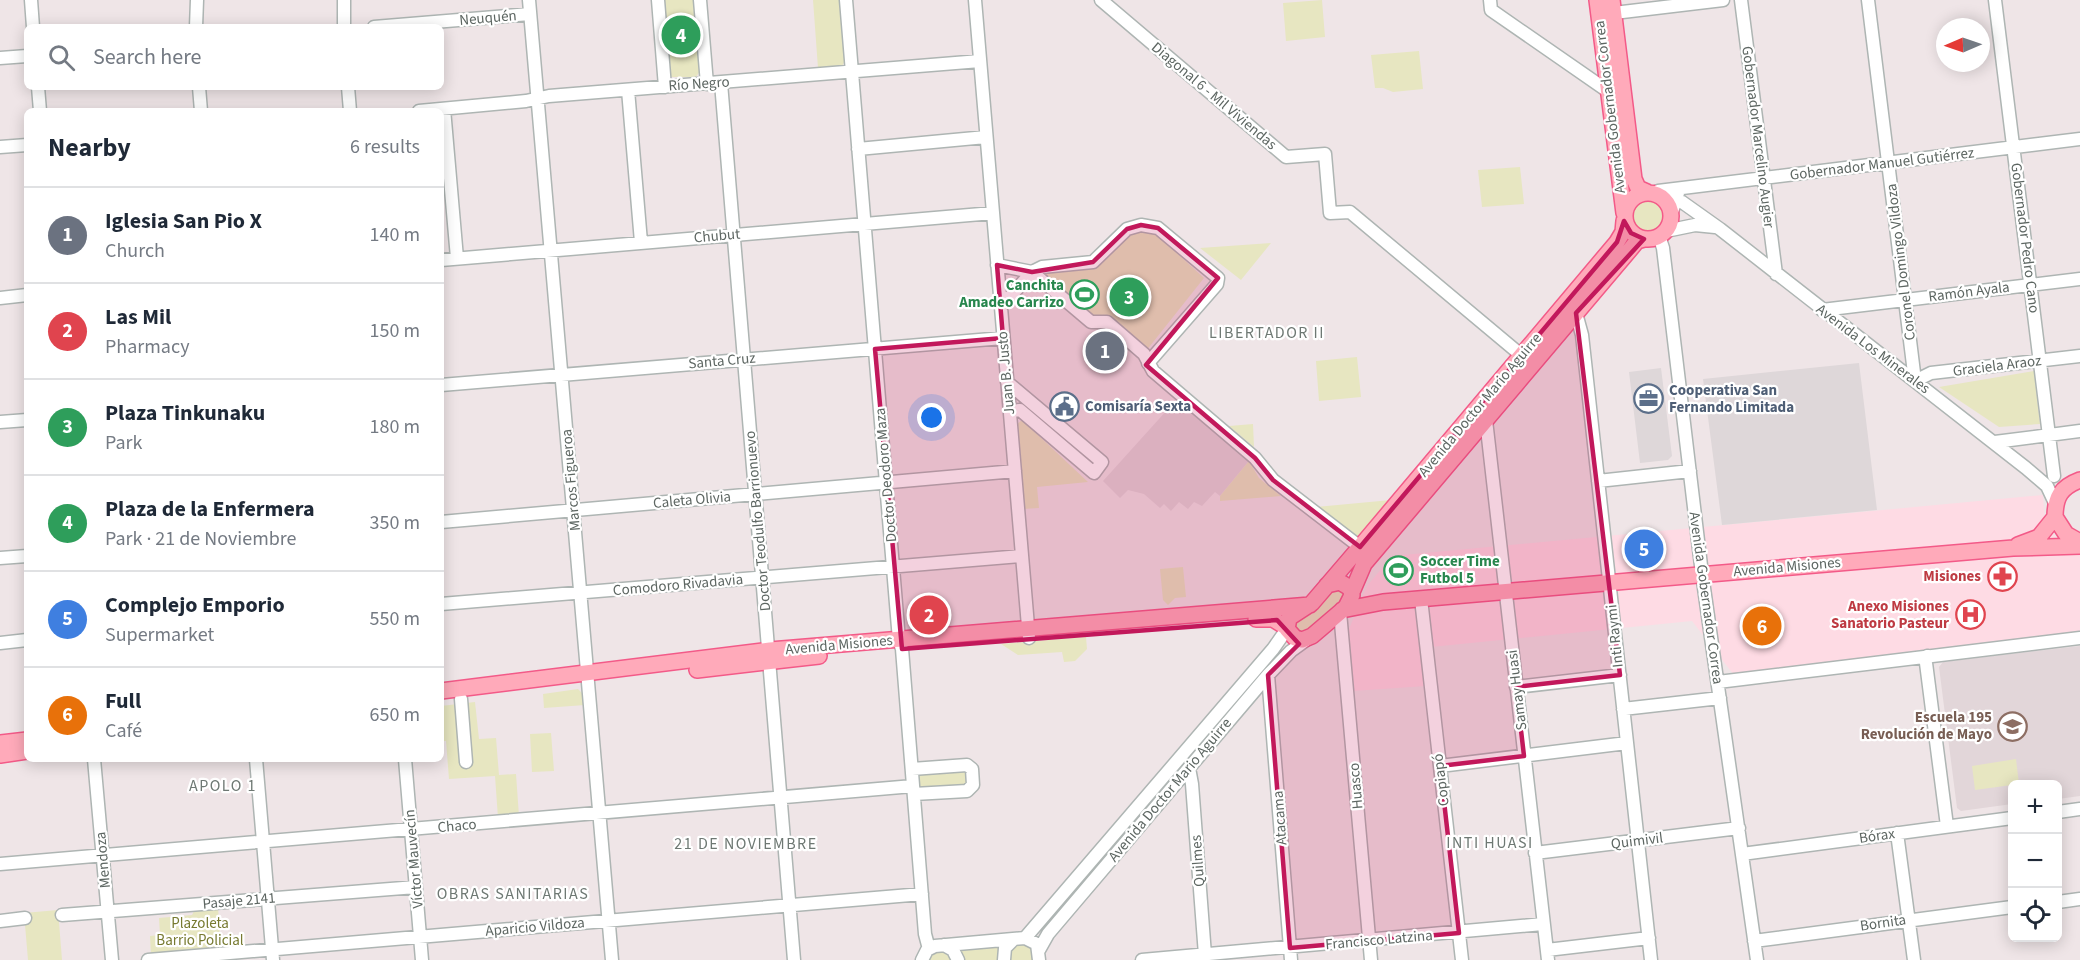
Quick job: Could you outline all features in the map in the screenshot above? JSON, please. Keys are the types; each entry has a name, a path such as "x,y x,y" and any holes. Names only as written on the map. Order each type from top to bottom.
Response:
{"main road":[{"name":"Avenida Gobernador Correa","path":"1597,0 1624,217"},
{"name":"Avenida Gobernador Correa","path":"1613,7 1635,185 1651,193"},
{"path":"1651,193 1667,202 1671,215 1663,233 1644,239 1631,233 1624,217 1634,196 1651,193"},
{"name":"Avenida Doctor Mario Aguirre","path":"1286,628 1292,615 1310,605 1617,242 1623,231 1624,217"},
{"name":"Avenida Doctor Mario Aguirre","path":"1341,611 1351,600 1364,564 1635,244 1644,239"},
{"name":"Avenida Misiones","path":"2013,548 2039,537 2055,510 2063,489 2080,479"},
{"path":"2055,510 2066,534 2080,544"},
{"name":"Avenida Misiones","path":"1341,611 1383,602 2080,544"},
{"name":"Avenida Misiones","path":"1327,585 1342,583 1361,597 1383,602"},
{"name":"Avenida Misiones","path":"1028,634 1310,605"},
{"path":"1309,638 1341,611"},
{"name":"Avenida Misiones","path":"444,691 588,678 770,656 900,644 1265,618 1277,620 1295,638 1309,638"},
{"name":"Avenida Misiones","path":"444,701 588,678"},
{"path":"0,743 24,740"},
{"path":"0,755 24,751"}],"street":[{"path":"31,0 33,24"},
{"path":"196,24 197,0"},
{"path":"344,0 344,24"},
{"name":"Marcos Figueroa","path":"529,0 612,960"},
{"path":"658,0 665,87"},
{"path":"700,0 707,84"},
{"name":"Doctor Deodoro Maza","path":"846,0 912,769 922,894 923,956"},
{"name":"Juan B. Justo","path":"975,0 1028,634"},
{"name":"Diagonal 6 - Mil Viviendas","path":"1101,0 1287,157 1325,154 1330,213 1350,212 1521,355"},
{"path":"1114,0 1115,13"},
{"path":"1490,0 1491,10 1608,93 1624,100"},
{"path":"1613,7 1723,0"},
{"name":"Gobernador Marcelino Augier","path":"1741,0 1776,274"},
{"name":"Coronel Domingo Vildoza","path":"1868,0 1907,300 1915,381"},
{"name":"Gobernador Pedro Cano","path":"1995,0 2054,476"},
{"name":"Neuquén","path":"410,24 530,14"},
{"path":"0,58 24,56"},
{"name":"Río Negro","path":"444,109 628,90 980,62"},
{"name":"Doctor Teodulfo Barrionuevo","path":"721,83 794,960"},
{"path":"38,90 40,108"},
{"path":"199,90 201,108"},
{"path":"348,90 350,108"},
{"path":"628,90 641,242"},
{"path":"444,109 457,258"},
{"path":"858,149 987,137"},
{"name":"Gobernador Manuel Gutiérrez","path":"1651,193 2080,140"},
{"path":"0,147 24,145"},
{"path":"1671,215 1675,199 1683,188"},
{"name":"Avenida Los Minerales","path":"1651,193 1675,199 1720,229 1995,442 2047,486 2055,510"},
{"name":"Chubut","path":"444,260 993,213"},
{"path":"1001,307 1032,272 1042,267 1093,262 1127,229 1141,225 1158,228 1218,278 1217,284 1148,363"},
{"path":"1663,233 1695,225 1720,229"},
{"name":"Avenida Gobernador Correa","path":"1663,233 1702,574 1756,960"},
{"path":"997,265 1032,272 1091,322 1107,322 1144,354 1152,371 1255,458 1273,480 1360,547"},
{"name":"Ramón Ayala","path":"1822,310 2080,279"},
{"path":"0,298 24,295"},
{"name":"Inti Raymi","path":"1576,313 1582,335 1651,960"},
{"name":"Santa Cruz","path":"444,385 1003,338"},
{"name":"Graciela Araoz","path":"1915,381 1931,373 2080,356"},
{"path":"1007,382 1102,462 1094,473 1020,410 1010,411"},
{"path":"0,422 24,420"},
{"name":"Samay Huasi","path":"1486,420 1547,955"},
{"path":"1995,442 2080,431"},
{"name":"Avenida Los Minerales","path":"2026,468 2054,476 2080,479"},
{"name":"Caleta Olivia","path":"444,522 1015,471"},
{"path":"1598,481 1690,471"},
{"path":"0,558 24,556"},
{"name":"Comodoro Rivadavia","path":"444,604 1022,556"},
{"name":"Copiapó","path":"1421,600 1462,960"},
{"name":"Huasco","path":"1341,611 1371,960"},
{"name":"Avenida Doctor Mario Aguirre","path":"1004,960 1005,948 1019,939 1273,649 1286,628"},
{"name":"Avenida Doctor Mario Aguirre","path":"1039,955 1048,934 1268,675 1291,651 1309,638"},
{"path":"1718,682 2080,638"},
{"path":"0,643 24,640"},
{"path":"1927,656 1926,663 1947,826"},
{"name":"Atacama","path":"1268,675 1290,954"},
{"path":"1516,687 1620,675"},
{"path":"1623,709 1720,698"},
{"path":"461,699 466,762"},
{"path":"1440,766 1627,743"},
{"name":"Mendoza","path":"94,762 112,960"},
{"path":"256,762 272,955"},
{"name":"Víctor Mauvecín","path":"405,762 422,960"},
{"name":"Chaco","path":"0,864 600,814 782,796 913,790 967,791 973,785 972,769 966,765 912,769"},
{"name":"Quilmes","path":"1189,768 1205,955"},
{"path":"2062,811 2080,809 2080,814"},
{"name":"Bórax","path":"1742,854 2008,819"},
{"name":"Quimivil","path":"1535,853 1739,828"},
{"path":"1897,833 1914,960"},
{"name":"Pasaje 2141","path":"63,915 416,887"},
{"name":"Aparicio Vildoza","path":"148,960 272,955 420,937 922,894"},
{"path":"2062,901 2080,899"},
{"name":"Bornita","path":"1754,941 2008,908"},
{"path":"0,921 24,918"},
{"name":"Francisco Latzina","path":"1142,960 1205,955 1290,954 1369,941 1544,924"},
{"path":"1547,955 1649,938"},
{"path":"923,956 944,945 1019,939 1034,942 1039,955"},
{"path":"944,945 953,950 958,960"}],"highlighted area":[{"path":"1624,221 1631,233 1644,239 1576,313 1620,675 1516,687 1524,756 1440,766 1459,933 1290,948 1268,675 1299,644 1277,620 902,649 875,349 1003,338 997,265 1032,272 1093,262 1127,229 1141,225 1158,228 1218,278 1146,365 1255,458 1273,480 1360,547 1617,242"}],"shaded area":[{"path":"1859,363 1877,510 1722,525 1703,379"},
{"name":"Cooperativa San Fernando Limitada","path":"1661,368 1672,456 1668,460 1640,463 1629,372"},
{"path":"1177,399 1249,461 1220,496 1215,492 1202,506 1194,502 1188,509 1179,502 1171,511 1164,504 1160,508 1144,494 1128,490 1120,498 1103,481"},
{"path":"2043,495 2045,525 2069,551 2080,552 2080,632 1734,675 1692,621 1431,647 1426,686 1353,691 1349,629 1367,586 1392,556"},
{"name":"Escuela 195 Revolución de Mayo","path":"2080,646 2080,796 2062,798 2062,780 2008,780 2008,805 1961,811 1957,808 1939,667 1943,662"}],"green space":[{"path":"662,0 694,0 700,71 696,77 670,77"},
{"path":"813,0 840,0 845,61 842,66 818,68"},
{"path":"1322,0 1325,37 1286,41 1283,3"},
{"path":"1419,51 1423,89 1393,92 1375,88 1371,55"},
{"path":"1520,167 1524,204 1482,207 1478,170"},
{"path":"1648,200 1660,204 1664,216 1660,228 1648,232 1636,228 1632,216 1636,204"},
{"path":"1129,233 1155,233 1204,278 1146,351 1092,316 1042,275 1044,270 1096,265"},
{"path":"1271,243 1241,280 1200,248"},
{"path":"1357,357 1361,397 1319,401 1316,361"},
{"path":"2034,371 2040,424 1999,427 1939,387"},
{"path":"1022,420 1088,482 1037,487 1039,508 1023,509 1016,425"},
{"path":"1253,424 1254,447 1229,426"},
{"path":"1249,461 1259,478 1281,496 1220,501 1220,496"},
{"path":"1391,500 1361,537 1354,537 1316,507"},
{"path":"1183,567 1186,597 1175,598 1168,605 1163,600 1160,569"},
{"path":"1337,587 1348,595 1307,632 1296,633 1293,620 1325,600"},
{"path":"1086,637 1087,649 1075,661 1064,662 1062,652 1018,655 1001,644"},
{"path":"578,689 584,695 585,705 544,708 543,694"},
{"path":"475,702 479,739 496,738 499,775 516,774 519,816 498,818 495,776 449,779 446,741 444,741 444,706"},
{"path":"551,733 554,771 532,772 530,734"},
{"path":"2016,759 2019,780 2008,780 2008,786 1975,790 1972,766"},
{"path":"964,769 968,772 966,788 923,790 919,786 918,776 923,771"},
{"name":"Plazoleta Barrio Policial","path":"218,907 221,949 151,955 150,936 160,935 159,918 192,915 195,909"},
{"path":"58,910 62,960 28,960 24,913"},
{"path":"1021,942 1032,949 1033,960 1009,960 1012,949"},
{"path":"1000,944 999,960 961,960 955,948"},
{"path":"940,950 948,952 953,960 928,960 929,956"}],"place":[{"name":"Plaza de la Enfermera","path":"681,35"},
{"name":"Canchita Amadeo Carrizo","path":"1085,294"},
{"name":"Plaza Tinkunaku","path":"1129,297"},
{"name":"Iglesia San Pio X","path":"1105,351"},
{"name":"Cooperativa San Fernando Limitada","path":"1648,399"},
{"name":"Comisaría Sexta","path":"1064,406"},
{"name":"Complejo Emporio","path":"1644,549"},
{"name":"Soccer Time Futbol 5","path":"1399,570"},
{"name":"Misiones","path":"2002,576"},
{"name":"Las Mil","path":"929,615"},
{"name":"Anexo Misiones Sanatorio Pasteur","path":"1970,615"},
{"name":"Full","path":"1762,626"},
{"name":"Escuela 195 Revolución de Mayo","path":"2013,726"}],"district":[{"name":"LIBERTADOR II","path":"1267,333"},
{"name":"APOLO 1","path":"223,786"},
{"name":"INTI HUASI","path":"1490,843"},
{"name":"21 DE NOVIEMBRE","path":"746,844"},
{"name":"OBRAS SANITARIAS","path":"513,894"}]}
